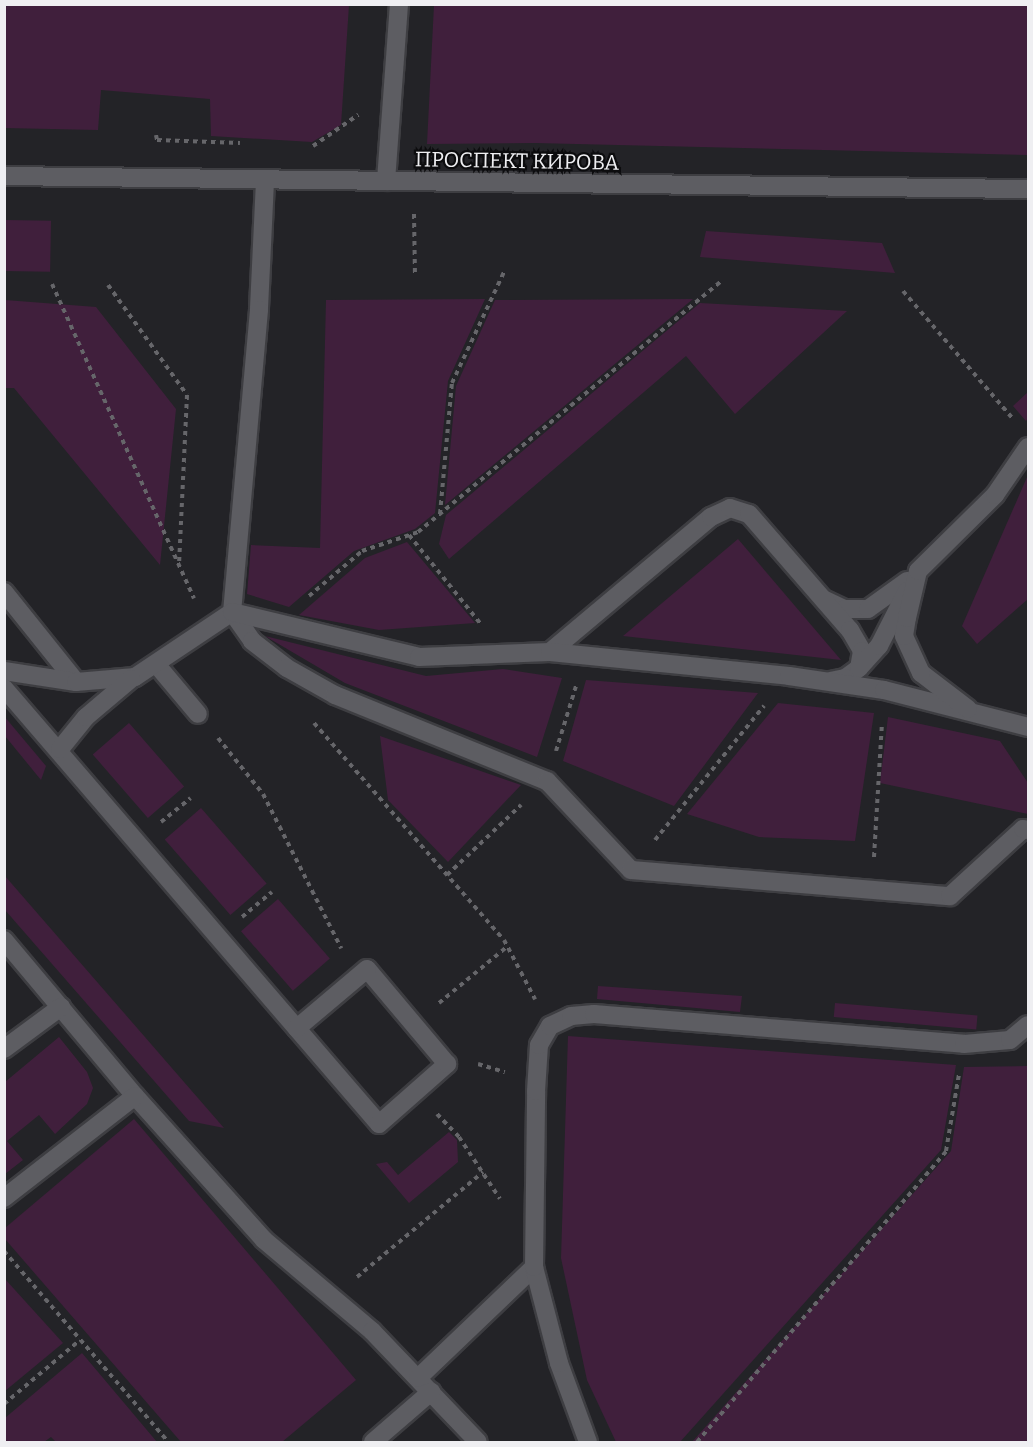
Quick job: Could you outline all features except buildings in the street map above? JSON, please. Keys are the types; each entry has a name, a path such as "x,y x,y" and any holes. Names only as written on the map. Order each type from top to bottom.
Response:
{"main road":[{"path":"386,182 399,4"},
{"name":"ПРОСПЕКТ КИРОВА","path":"4,176 1029,189"},
{"path":"265,181 259,310 232,612 252,641 287,668 335,695 547,781 631,870 950,896 1023,829 1029,830"},
{"path":"821,598 844,609 868,609 886,598 918,572 995,495 1029,447"},
{"path":"550,652 711,517 730,508 749,514 850,630 862,651 859,668"},
{"path":"828,682 845,678 859,668 879,646 918,572"},
{"path":"918,572 904,636 921,673 974,714"},
{"path":"4,592 76,682"},
{"path":"60,749 109,694 232,612 419,657 550,652 789,676 884,690 1029,727"},
{"path":"156,664 198,714"},
{"path":"4,671 76,682 135,677"},
{"path":"4,688 60,749 137,841 379,1124 447,1064 367,969 297,1028"},
{"path":"4,940 135,1096 264,1240 332,1298 418,1378 478,1443"},
{"path":"4,1049 61,1007"},
{"path":"588,1443 559,1363 534,1267 536,1091 539,1045 550,1026 571,1016 594,1014 964,1044 1010,1040 1029,1025"},
{"path":"4,1198 135,1096"},
{"path":"418,1378 534,1267"},
{"path":"373,1443 431,1392"}],"path":[{"path":"302,146 313,146 356,115 390,117"},
{"path":"156,135 157,140 246,144"},
{"path":"440,514 452,383 504,272"},
{"path":"279,622 363,551 409,535 440,514 721,281"},
{"path":"52,284 207,628"},
{"path":"108,285 187,395 179,565"},
{"path":"903,291 1021,429"},
{"path":"409,535 505,654"},
{"path":"631,870 789,676"},
{"path":"872,891 884,690"},
{"path":"198,714 263,794 356,979"},
{"path":"308,716 507,946 550,1026"},
{"path":"137,841 191,798"},
{"path":"414,1025 507,946"},
{"path":"697,1443 946,1151 964,1044"},
{"path":"434,1050 512,1074 536,1091"},
{"path":"416,1092 459,1137 502,1202"},
{"path":"332,1298 483,1172"},
{"path":"4,1251 168,1443"},
{"path":"4,1404 80,1340"}],"shaded area":[{"path":"5,4 349,5 341,125 312,142 211,136 210,99 101,90 98,130 5,128"},
{"path":"434,5 1028,5 1028,155 535,143 427,144"},
{"path":"5,220 51,221 50,272 4,271"},
{"path":"706,231 882,243 895,273 700,257"},
{"path":"485,299 448,381 435,513 415,529 354,551 289,607 247,594 251,545 320,548 326,300"},
{"path":"693,299 445,505 456,386 495,300"},
{"path":"5,300 96,307 176,409 160,565 14,388 5,388"},
{"path":"700,303 847,311 735,414 686,356 449,559 439,544 446,515"},
{"path":"1028,392 1028,418 1026,421 1013,406"},
{"path":"1028,475 1028,599 977,644 962,626"},
{"path":"738,539 841,660 623,636"},
{"path":"407,542 475,623 379,630 299,615 365,558"},
{"path":"265,636 426,676 503,669 562,678 537,757 345,683"},
{"path":"586,680 758,693 674,806 563,761"},
{"path":"778,703 874,713 855,841 759,837 687,814"},
{"path":"4,716 46,766 41,780 5,736"},
{"path":"888,717 1000,741 1028,783 1028,814 880,783"},
{"path":"129,723 184,786 148,818 93,754"},
{"path":"380,736 521,785 448,862 388,800"},
{"path":"201,808 267,883 230,915 165,839"},
{"path":"5,876 224,1128 189,1121 5,910"},
{"path":"278,899 330,959 293,991 241,931"},
{"path":"598,986 742,996 740,1012 597,999"},
{"path":"835,1003 977,1015 976,1029 834,1017"},
{"path":"568,1036 956,1065 941,1150 680,1442 616,1442 587,1380 561,1258"},
{"path":"59,1037 87,1072 93,1088 87,1104 55,1134 39,1115 7,1141 23,1160 5,1174 5,1082"},
{"path":"1028,1066 1028,1442 692,1442 951,1151 964,1067"},
{"path":"134,1119 356,1380 282,1442 181,1442 5,1239 5,1228"},
{"path":"449,1132 457,1140 458,1162 409,1203 376,1164 387,1162 398,1175"},
{"path":"5,1279 63,1343 5,1391"},
{"path":"82,1353 157,1442 56,1442 51,1437 44,1442 5,1442 5,1418"}]}
